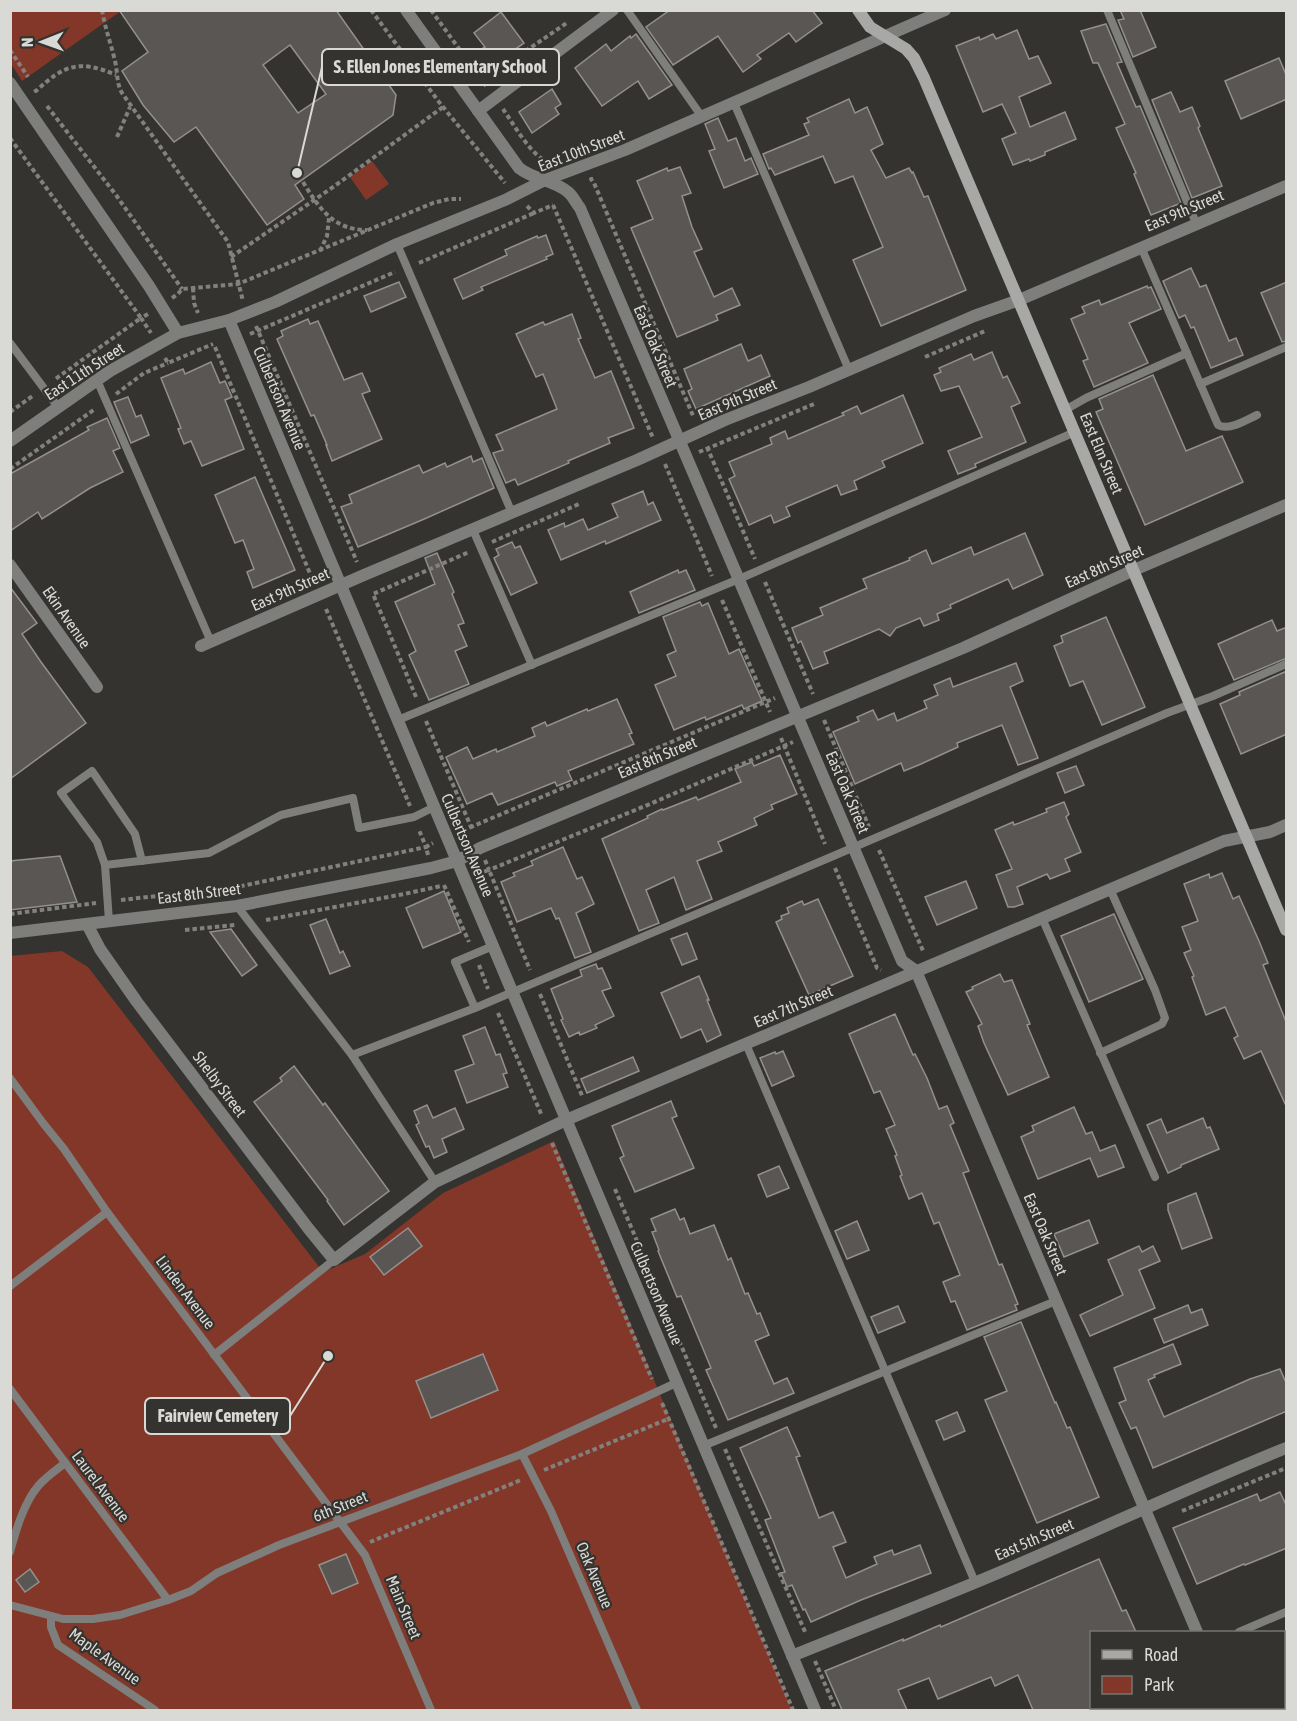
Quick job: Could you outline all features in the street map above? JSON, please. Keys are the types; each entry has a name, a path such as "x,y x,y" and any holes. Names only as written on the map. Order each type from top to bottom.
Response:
{"main road":[{"name":"East Elm Street","path":"858,10 870,27 887,36 914,58 924,78 1287,930"}],"street":[{"name":"East Oak Street","path":"406,10 521,170 558,185 570,194 580,208 902,961 916,971 1197,1631"},
{"path":"478,111 613,10"},
{"name":"East 10th Street","path":"229,320 300,291 397,244 505,200 545,180 625,150 945,10"},
{"path":"10,83 149,285 178,333 229,320"},
{"name":"East 9th Street","path":"206,644 700,432 1287,186"},
{"name":"Culbertson Avenue","path":"229,320 815,1710"},
{"name":"East 11th Street","path":"10,441 98,380 178,333"},
{"name":"East 8th Street","path":"10,933 237,906 395,876 457,861 480,848 963,648 1134,570 1287,505"},
{"name":"Ekin Avenue","path":"10,565 97,687"},
{"name":"East 7th Street","path":"334,1260 435,1182 566,1120 1224,841 1270,832 1287,825"},
{"name":"Shelby Street","path":"87,924 100,949 137,1002 334,1260"},
{"name":"East 5th Street","path":"792,1656 975,1582 1168,1497 1287,1448"}],"lane":[{"path":"627,10 702,117"},
{"path":"1107,10 1196,223"},
{"path":"734,103 849,370"},
{"path":"397,244 512,513"},
{"path":"1141,247 1219,426 1228,427 1257,415"},
{"path":"10,343 58,407"},
{"path":"1200,384 1287,347"},
{"path":"1065,410 1086,398 1187,353"},
{"path":"98,380 206,644"},
{"path":"398,720 739,579 1075,432"},
{"path":"473,530 532,665"},
{"path":"352,1055 475,1008 1190,703 1213,696 1287,664"},
{"path":"109,921 105,865 97,842 61,793 92,771 135,834 142,861"},
{"path":"105,865 209,853 281,815 353,798 359,828 414,817 434,807"},
{"path":"1100,1053 1162,1024 1165,1018 1110,889"},
{"path":"237,906 352,1055 435,1182"},
{"path":"1042,918 1155,1177"},
{"path":"475,1008 456,962 493,946"},
{"path":"746,1044 975,1582"},
{"name":"Linden Avenue","path":"10,1078 64,1149 107,1212 341,1521"},
{"path":"10,1286 107,1212"},
{"path":"214,1355 334,1260"},
{"path":"703,1446 1056,1301"},
{"name":"6th Street","path":"10,1605 63,1619 93,1619 120,1615 168,1600 191,1591 218,1573 279,1545 522,1454 676,1383"},
{"name":"Laurel Avenue","path":"10,1389 168,1600"},
{"name":"Oak Avenue","path":"522,1454 555,1521 637,1710"},
{"path":"10,1552 17,1529 33,1494 39,1485 65,1463"},
{"name":"Main Street","path":"341,1521 365,1555 431,1710"},
{"path":"1241,1631 1287,1612"},
{"name":"Maple Avenue","path":"51,1616 51,1627 58,1645 155,1710"}],"path":[{"path":"102,10 116,65 117,85 228,242 238,284 248,312 259,331 358,565"},
{"path":"482,81 574,17"},
{"path":"10,50 40,97"},
{"path":"36,92 53,76 79,66 94,67 116,75"},
{"path":"45,102 116,195 182,289 238,284 433,203 467,199"},
{"path":"117,137 131,106"},
{"path":"231,257 443,107"},
{"path":"10,138 141,318 10,412"},
{"path":"496,181 499,176"},
{"path":"591,179 929,966"},
{"path":"303,182 329,218 351,229 371,230"},
{"path":"320,251 327,236 329,218"},
{"path":"10,914 237,887 426,847 215,348"},
{"path":"10,469 144,373 168,363"},
{"path":"471,827 373,594 589,500"},
{"path":"489,870 584,1099 587,1112"},
{"path":"178,931 250,923 443,885 792,1710"},
{"path":"611,1179 805,1631 836,1710"},
{"path":"359,1546 668,1419"}],"green space":[{"path":"10,11 121,11 22,81 11,64"},
{"path":"372,161 389,184 366,200 350,177"},
{"path":"62,951 88,967 323,1272 365,1254 443,1193 554,1141 792,1710 11,1710 10,956"}],"building":[{"path":"119,10 336,10 396,95 393,115 295,185 304,199 267,225 196,127 174,142 143,105 122,71 148,52","holes":["290,45 326,94 298,113 263,65"]},
{"path":"670,10 812,10 822,23 796,42 789,33 757,55 761,59 743,72 718,36 673,65 646,27"},
{"path":"1120,10 1140,10 1156,47 1133,57 1118,20 1124,19"},
{"path":"501,12 524,43 480,74 468,58 485,47 474,33"},
{"path":"1106,24 1122,62 1117,63 1136,107 1140,106 1181,203 1151,215 1116,128 1125,124 1098,63 1093,63 1081,31"},
{"path":"1017,30 1029,59 1038,56 1051,83 1019,97 1030,127 1065,112 1076,139 1045,152 1045,155 1013,165 1002,139 1016,133 1002,104 983,112 956,46 993,34 996,39"},
{"path":"636,34 672,85 649,99 638,81 602,106 575,68 606,44 611,51"},
{"path":"1279,58 1287,77 1287,99 1241,119 1225,81"},
{"path":"552,89 561,104 555,108 559,114 532,133 519,112"},
{"path":"1171,92 1180,112 1192,107 1200,126 1198,128 1222,186 1192,198 1152,100"},
{"path":"849,99 855,113 867,107 883,144 871,150 886,178 909,168 924,197 928,196 966,290 881,326 853,260 883,247 853,176 835,183 823,156 775,175 771,168 769,169 763,154 809,135 804,124 809,122 807,118"},
{"path":"718,118 728,141 736,138 745,161 751,158 758,174 724,188 709,151 715,149 705,124"},
{"path":"680,167 691,193 682,196 702,249 694,252 714,297 732,288 740,305 716,315 718,320 677,337 631,228 653,219 637,181 667,168 668,171"},
{"path":"546,235 553,254 546,257 547,259 481,287 483,290 463,299 454,279 507,255 505,250 537,236 538,238"},
{"path":"1191,268 1200,287 1206,285 1229,341 1236,338 1243,355 1211,368 1194,327 1191,328 1185,315 1179,318 1163,281"},
{"path":"399,282 406,297 371,312 364,296"},
{"path":"1287,282 1287,341 1282,342 1261,293"},
{"path":"1147,286 1151,287 1161,309 1129,323 1148,363 1094,387 1083,361 1088,359 1071,319 1085,313 1082,307 1099,300 1101,305"},
{"path":"572,314 581,338 578,339 595,378 611,371 634,428 608,438 610,443 518,485 515,479 506,483 493,453 503,450 496,435 557,409 543,374 536,377 516,334 543,322 545,325"},
{"path":"308,319 310,324 318,321 344,380 362,373 370,391 362,394 382,439 332,461 314,415 311,416 277,339 283,336 281,331"},
{"path":"741,344 748,361 761,355 770,376 696,409 688,391 692,389 684,369"},
{"path":"992,352 1003,378 1007,376 1020,403 1011,407 1026,442 975,464 976,467 958,474 948,451 982,437 959,386 941,391 934,375 941,372 939,368 971,354 974,360"},
{"path":"211,362 220,383 225,381 232,397 225,400 244,449 202,466 191,441 184,444 178,429 181,428 161,378 183,369 185,374"},
{"path":"1153,375 1186,451 1222,436 1243,482 1145,525 1096,412 1103,409 1099,399"},
{"path":"903,395 923,443 882,461 885,467 854,481 857,489 841,495 837,485 786,507 790,516 774,523 771,515 749,525 729,479 735,476 729,462 772,444 770,438 785,431 788,439 844,415 842,413 857,406 861,414"},
{"path":"128,397 136,417 141,415 149,435 131,443 114,402"},
{"path":"107,418 120,448 113,451 123,472 90,488 42,519 38,512 10,531 10,474 89,430 87,427"},
{"path":"471,456 473,462 482,458 494,488 358,547 341,507 352,503 349,495 419,465 423,473 445,463 447,467"},
{"path":"255,477 295,570 253,588 247,572 254,569 243,540 235,543 215,495"},
{"path":"643,491 648,505 653,502 661,520 606,544 605,541 561,560 548,530 564,523 565,527 583,519 588,530 618,517 612,504"},
{"path":"1025,533 1043,575 1013,589 1008,579 950,605 951,608 937,614 939,620 924,626 920,618 896,628 890,636 879,629 824,652 828,663 813,669 801,641 798,643 792,628 823,615 820,608 867,588 863,579 910,560 909,558 926,550 932,564 971,547 974,555"},
{"path":"512,542 515,548 520,546 537,583 511,595 494,558 499,555 496,549"},
{"path":"437,553 454,592 452,594 464,623 458,625 467,646 455,651 469,684 429,700 409,655 416,651 395,602 435,584 425,558"},
{"path":"678,570 679,573 686,570 695,590 639,613 630,592"},
{"path":"10,587 37,623 22,634 86,723 10,779"},
{"path":"700,602 702,606 708,603 729,654 739,649 762,701 744,709 742,705 706,720 705,717 674,730 655,685 676,676 667,655 676,651 663,617"},
{"path":"1106,617 1145,707 1102,725 1083,681 1070,686 1054,646 1063,642 1061,636"},
{"path":"1272,620 1277,631 1287,627 1287,658 1234,680 1218,644"},
{"path":"1016,663 1023,681 1010,687 1038,758 1018,765 1002,725 957,743 958,747 904,771 901,763 855,784 833,732 859,721 857,717 873,710 878,720 894,713 897,721 927,708 924,701 938,695 934,685 950,678 953,687"},
{"path":"1287,671 1287,734 1241,754 1220,704 1240,695 1239,692"},
{"path":"617,699 632,733 629,734 634,744 568,771 572,780 557,786 555,782 498,805 492,793 467,804 446,757 467,747 473,759 496,749 497,752 535,736 532,728 545,722 547,726"},
{"path":"780,755 797,794 771,805 773,809 754,818 757,825 718,842 722,851 697,861 712,899 686,910 674,877 646,890 659,923 639,931 602,839 662,809 696,797 698,800 741,782 735,769 752,762 754,766"},
{"path":"1076,766 1084,785 1065,793 1057,773"},
{"path":"1064,802 1069,814 1066,817 1081,852 1065,859 1070,871 1050,879 1047,874 1017,887 1023,904 1008,907 996,875 1012,869 995,830 1047,812 1046,809"},
{"path":"563,847 577,879 582,877 594,904 576,913 591,952 575,958 559,918 556,919 551,908 517,922 501,882 515,876 513,873 533,865 531,861"},
{"path":"60,856 77,902 10,910 10,861"},
{"path":"1222,873 1233,899 1239,896 1259,941 1268,963 1263,965 1287,1024 1287,1108 1261,1051 1244,1059 1234,1038 1238,1036 1225,1007 1206,1015 1184,953 1191,950 1182,927 1198,921 1184,884 1209,874 1210,878"},
{"path":"966,881 977,908 937,925 925,897"},
{"path":"444,891 461,932 423,948 406,908"},
{"path":"818,899 853,976 809,995 776,922 782,919 781,916 789,913 787,908 802,901 804,905"},
{"path":"1114,914 1143,979 1089,1002 1061,936"},
{"path":"326,919 340,953 343,951 350,966 330,974 310,925"},
{"path":"231,929 257,965 242,976 210,932"},
{"path":"687,933 697,959 682,965 671,939"},
{"path":"596,964 598,969 602,968 611,988 602,991 614,1016 595,1025 597,1028 569,1037 551,989 582,976 580,970"},
{"path":"1000,974 1004,982 1012,980 1030,1024 1027,1025 1049,1077 1008,1095 984,1043 978,1026 982,1024 966,992"},
{"path":"699,976 721,1035 707,1042 701,1029 681,1038 661,993"},
{"path":"895,1014 913,1055 915,1054 927,1078 939,1109 947,1106 954,1123 950,1125 969,1171 963,1173 999,1265 1002,1264 1018,1304 1015,1305 1017,1310 967,1330 955,1301 951,1302 943,1282 960,1275 939,1222 934,1224 922,1193 909,1199 900,1176 902,1175 895,1156 897,1155 886,1129 895,1125 880,1091 874,1093 849,1034"},
{"path":"485,1027 496,1055 500,1054 507,1073 503,1074 508,1087 467,1103 455,1071 474,1064 463,1036"},
{"path":"783,1051 794,1076 772,1086 760,1058"},
{"path":"633,1057 639,1071 587,1093 581,1079"},
{"path":"294,1066 323,1105 325,1103 389,1191 344,1225 328,1200 254,1102 282,1081 280,1078"},
{"path":"671,1101 677,1116 672,1118 694,1168 635,1192 620,1158 624,1156 612,1126"},
{"path":"427,1105 433,1118 455,1108 464,1129 442,1139 447,1152 434,1158 416,1125 419,1123 414,1111"},
{"path":"1074,1107 1086,1134 1092,1132 1100,1151 1115,1145 1124,1167 1098,1177 1090,1158 1038,1179 1021,1137 1034,1131 1032,1126"},
{"path":"1203,1118 1207,1128 1210,1127 1219,1149 1168,1173 1147,1125 1161,1119 1167,1133"},
{"path":"779,1166 789,1188 767,1197 758,1175"},
{"path":"1196,1193 1212,1238 1182,1249 1168,1204"},
{"path":"675,1209 680,1220 684,1218 690,1234 714,1225 728,1260 731,1258 745,1294 748,1293 757,1314 760,1313 769,1335 755,1341 774,1384 787,1378 794,1393 728,1420 706,1370 711,1368 681,1296 677,1297 652,1232 656,1231 651,1219"},
{"path":"1089,1220 1098,1243 1064,1257 1054,1234"},
{"path":"857,1221 869,1250 847,1259 835,1231"},
{"path":"408,1228 422,1246 384,1275 370,1257"},
{"path":"1139,1246 1142,1252 1153,1246 1160,1261 1139,1270 1155,1308 1090,1336 1080,1315 1123,1295 1108,1260"},
{"path":"1188,1305 1191,1313 1202,1309 1208,1325 1164,1343 1154,1319"},
{"path":"898,1306 905,1322 878,1333 871,1317"},
{"path":"1021,1322 1055,1403 1067,1428 1070,1427 1099,1497 1037,1523 985,1400 1007,1391 984,1337"},
{"path":"1173,1344 1181,1364 1154,1375 1155,1377 1148,1380 1164,1417 1250,1379 1280,1369 1287,1385 1287,1411 1153,1468 1136,1427 1131,1429 1119,1403 1126,1400 1114,1368"},
{"path":"483,1354 498,1390 431,1418 416,1381"},
{"path":"957,1412 965,1431 944,1440 936,1421"},
{"path":"787,1427 800,1456 796,1457 819,1518 833,1512 846,1542 833,1547 846,1578 877,1564 874,1557 892,1550 894,1555 920,1545 931,1573 811,1622 792,1585 787,1587 781,1573 785,1572 765,1520 771,1518 740,1448"},
{"path":"1280,1492 1287,1507 1287,1548 1197,1584 1173,1528 1257,1494 1260,1501"},
{"path":"346,1554 358,1583 332,1594 319,1565"},
{"path":"1099,1559 1122,1611 1126,1610 1136,1631 1090,1631 1090,1709 1092,1710 1033,1710 1018,1675 995,1686 991,1677 938,1699 929,1678 898,1690 907,1710 842,1710 825,1671 903,1639 903,1641 940,1625 941,1627"},
{"path":"30,1569 39,1582 25,1592 16,1580"}],"place":[{"name":"S. Ellen Jones Elementary School","path":"297,173"},
{"name":"Fairview Cemetery","path":"328,1356"}]}
